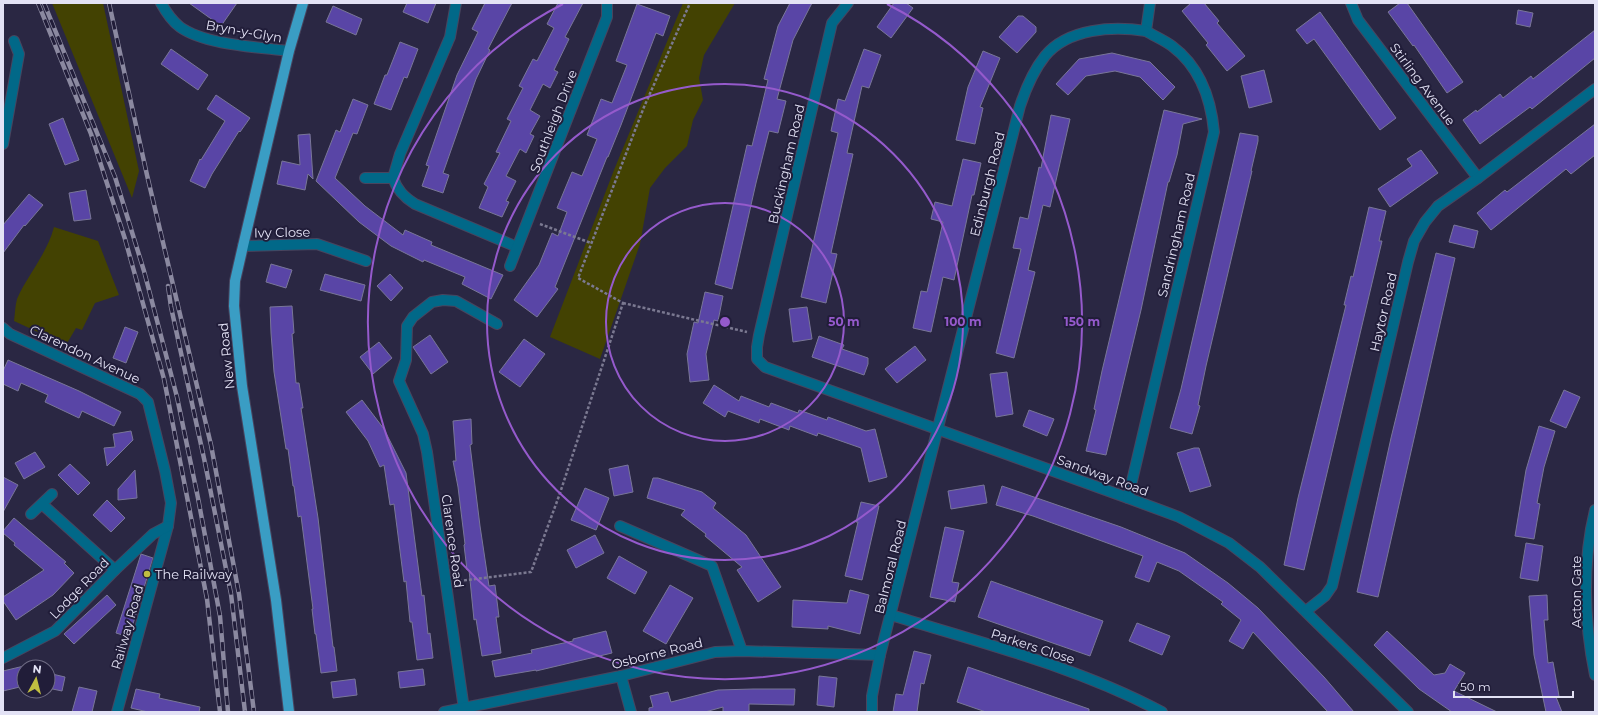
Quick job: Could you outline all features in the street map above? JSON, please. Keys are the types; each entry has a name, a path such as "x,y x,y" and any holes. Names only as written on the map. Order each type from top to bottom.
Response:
{"main road":[{"name":"New Road","path":"289,712 276,600 242,386 234,313 235,281 289,51 303,3"}],"street":[{"name":"Bryn-y-Glyn","path":"161,3 166,13 180,27 199,36 221,42 289,51"},
{"path":"456,3 450,37 400,154 393,178 396,188 403,196 415,204 517,247"},
{"name":"Southleigh Drive","path":"510,266 607,17 607,3"},
{"name":"Buckingham Road","path":"759,335 832,23 848,3"},
{"path":"1146,31 1150,3"},
{"name":"Stirling Avenue","path":"1351,3 1358,20 1478,178"},
{"name":"Edinburgh Road","path":"938,429 1020,106 1026,88 1045,55 1057,45 1072,37 1090,31 1106,29 1126,28 1146,31"},
{"name":"Sandringham Road","path":"1128,498 1214,132 1213,118 1208,100 1202,83 1195,70 1183,54 1171,45 1146,31"},
{"path":"3,144 19,54 14,41"},
{"name":"Haytor Road","path":"1306,610 1325,596 1332,586 1414,241 1425,222 1438,206 1478,178 1595,89"},
{"path":"365,178 393,178"},
{"name":"Ivy Close","path":"243,246 317,244 366,261"},
{"name":"Clarence Road","path":"464,709 427,452 423,434 398,381 406,360 407,326 413,317 432,302 442,300 456,301 497,324"},
{"name":"Clarendon Avenue","path":"3,328 10,334 140,394 148,402 165,471 171,503 168,526"},
{"name":"Sandway Road","path":"759,335 757,347 758,359 765,367 1179,517 1229,543 1260,567 1306,610 1408,712"},
{"name":"Balmoral Road","path":"872,712 872,696 880,655 938,429"},
{"path":"31,514 52,494"},
{"path":"42,504 115,570"},
{"name":"Acton Gate","path":"1595,510 1590,530 1587,576 1587,618 1595,675"},
{"name":"Lodge Road","path":"3,658 55,631 153,534 168,526"},
{"name":"Railway Road","path":"119,712 168,526"},
{"path":"620,526 712,566 742,650"},
{"name":"Parkers Close","path":"891,615 1055,666 1098,682 1162,712"},
{"name":"Osborne Road","path":"444,712 621,676 715,652 742,650 880,655"},
{"path":"621,676 631,712"}],"path":[{"path":"690,3 644,107 578,278 623,303 759,335"},
{"path":"528,219 592,243"},
{"path":"446,582 531,572 559,496 623,303"}],"shaded area":[{"path":"52,3 103,3 139,171 132,198"},
{"path":"683,3 735,3 704,55 699,78 703,100 693,120 687,146 665,168 650,188 640,244 600,359 550,337 614,170"},
{"path":"54,227 98,241 119,295 95,303 82,330 76,328 66,345 14,321 17,299 47,246"}],"building":[{"path":"189,3 237,3 221,26"},
{"path":"407,3 436,3 428,23 403,12"},
{"path":"485,3 512,3 488,49 490,50 476,79 443,173 449,175 443,193 422,186 429,166 426,165 457,75 478,32 472,29"},
{"path":"558,3 583,3 565,37 569,39 554,70 558,72 550,88 543,84 530,110 540,116 530,134 534,136 526,153 520,149 506,176 516,181 506,201 509,202 502,217 479,208 488,187 484,184 500,153 496,152 511,121 507,119 523,88 519,86 533,59 537,61 554,28 547,24"},
{"path":"790,3 812,3 793,40 777,99 786,101 778,133 769,131 732,289 715,284 747,145 752,146 768,80 764,79 778,26"},
{"path":"894,3 906,3 913,8 891,38 877,27"},
{"path":"1191,3 1204,3 1219,21 1217,23 1245,56 1227,71 1206,45 1208,43 1182,11"},
{"path":"1400,3 1407,3 1463,82 1447,93 1414,45 1413,46 1388,12"},
{"path":"637,4 670,16 663,36 656,33 621,125 555,287 558,289 537,317 514,300 539,265 552,233 558,236 567,212 557,208 572,172 582,176 597,139 587,135 601,99 612,103 627,65 616,61"},
{"path":"333,6 362,19 356,35 326,22"},
{"path":"1518,10 1533,13 1530,27 1516,24"},
{"path":"1320,12 1396,118 1380,130 1314,39 1307,44 1296,30"},
{"path":"1018,16 1023,16 1036,27 1036,32 1017,53 999,37"},
{"path":"1595,30 1595,58 1532,109 1530,107 1480,144 1463,120 1476,110 1477,112 1500,94 1503,98 1531,76 1533,79"},
{"path":"400,42 418,49 407,78 404,77 391,110 374,104"},
{"path":"171,49 208,75 198,90 161,64"},
{"path":"864,49 881,55 869,88 862,86 847,153 853,154 831,253 837,254 826,303 801,297 838,133 831,131 838,99 845,101"},
{"path":"983,51 1000,58 980,107 983,108 975,144 956,140 968,87"},
{"path":"1112,53 1150,62 1175,87 1163,100 1140,77 1115,71 1086,76 1068,95 1056,84 1079,59"},
{"path":"1264,70 1272,102 1249,108 1241,76"},
{"path":"216,95 250,118 240,132 239,131 205,188 190,181 200,159 201,160 225,121 207,109"},
{"path":"353,99 368,105 357,134 353,133 335,178 365,206 403,235 405,230 432,242 431,245 503,275 491,299 462,284 465,277 424,260 423,262 391,246 359,222 316,181 336,130 340,132"},
{"path":"1164,110 1202,119 1183,124 1177,155 1168,182 1141,310 1106,455 1086,451 1096,410 1094,409 1102,371"},
{"path":"1051,115 1070,119 1050,207 1043,205 1028,270 1035,272 1014,358 996,353 1021,249 1013,248 1020,217 1028,219 1039,167 1041,168"},
{"path":"63,118 79,160 65,165 49,124"},
{"path":"1595,124 1595,155 1571,174 1566,169 1491,230 1477,213 1505,190 1507,192"},
{"path":"1240,133 1258,136 1258,141 1206,366 1198,405 1200,406 1192,434 1170,428 1181,389"},
{"path":"310,134 313,179 308,174 305,190 277,184 282,161 300,165 298,135"},
{"path":"1421,150 1438,173 1390,207 1378,189 1412,166 1407,159"},
{"path":"963,159 981,163 974,195 972,195 954,280 943,277 931,332 913,328 921,291 927,292 943,222 931,219 935,202 952,206"},
{"path":"86,190 91,219 74,221 69,193"},
{"path":"29,194 43,205 25,226 24,225 3,253 3,225"},
{"path":"1369,207 1386,211 1379,241 1382,241 1304,570 1284,565 1298,498"},
{"path":"1454,225 1478,231 1474,248 1449,242"},
{"path":"1436,253 1455,258 1378,597 1357,592 1391,438"},
{"path":"271,264 292,270 286,288 266,282"},
{"path":"325,274 365,285 361,301 320,290"},
{"path":"390,274 403,288 391,301 377,286"},
{"path":"705,292 723,296 718,321 714,320 706,354 709,380 690,382 687,354 694,322 698,323"},
{"path":"292,306 294,333 292,334 296,383 299,383 303,408 301,408 318,518 337,671 321,673 301,516 298,517 288,449 286,449 274,372 270,307"},
{"path":"807,307 812,339 793,342 789,309"},
{"path":"125,327 138,332 126,363 113,358"},
{"path":"430,335 448,362 431,374 413,347"},
{"path":"819,336 844,345 842,349 868,358 868,364 864,375 812,357"},
{"path":"524,339 545,354 520,387 499,372"},
{"path":"379,342 392,358 373,374 360,357"},
{"path":"915,346 926,360 897,383 885,369"},
{"path":"8,360 79,391 121,412 114,426 82,411 79,418 45,402 48,395 21,383 18,391 3,384 3,371"},
{"path":"1007,372 1013,414 996,417 990,374"},
{"path":"714,385 739,401 741,396 769,407 771,403 798,413 799,410 827,420 828,417 866,431 875,429 887,477 869,482 861,448 818,433 817,436 790,426 789,430 760,419 759,423 728,411 725,417 703,403"},
{"path":"1564,390 1580,397 1566,428 1550,421"},
{"path":"362,400 384,429 406,473 422,596 424,595 428,634 430,633 433,658 417,660 412,622 410,622 406,581 404,582 394,504 390,505 384,465 380,467 368,441 346,412"},
{"path":"1029,410 1054,419 1047,436 1023,426"},
{"path":"471,419 472,444 470,445 480,526 489,586 495,585 499,617 496,617 501,653 482,656 476,619 474,620 469,570 467,570 458,487 453,461 456,461 453,421"},
{"path":"1539,426 1555,431 1544,467 1537,503 1540,504 1534,539 1515,536 1526,470"},
{"path":"131,431 133,440 107,466 104,448 115,447 113,434"},
{"path":"1199,448 1211,486 1190,492 1177,453"},
{"path":"35,452 45,467 24,479 15,463"},
{"path":"70,464 90,483 78,495 58,475"},
{"path":"628,465 633,492 614,496 609,469"},
{"path":"135,470 137,498 118,500 118,489"},
{"path":"3,477 18,485 3,512"},
{"path":"653,478 658,478 702,492 716,503 713,508 746,535 781,587 758,602 737,570 742,567 705,536 706,534 681,515 685,510 647,498"},
{"path":"984,485 987,503 951,509 948,491"},
{"path":"1002,486 1121,527 1185,553 1228,583 1258,608 1324,677 1354,712 1328,712 1253,632 1243,649 1229,641 1241,620 1221,604 1223,602 1179,571 1157,562 1149,582 1135,577 1143,556 1033,516 996,505"},
{"path":"585,488 609,498 596,530 571,520"},
{"path":"107,500 125,518 111,532 93,515"},
{"path":"861,502 879,506 862,580 845,576 858,522 856,522"},
{"path":"14,518 66,562 64,563 74,573 53,595 16,620 3,601 3,597 44,570 14,545 15,543 3,533"},
{"path":"945,527 964,531 952,582 959,583 955,602 930,597"},
{"path":"595,535 604,553 576,568 567,550"},
{"path":"1526,543 1543,546 1538,581 1520,578"},
{"path":"141,554 153,558 129,637 116,633"},
{"path":"619,556 647,572 635,594 607,578"},
{"path":"991,581 1103,621 1090,656 978,617"},
{"path":"670,585 693,598 666,644 643,631"},
{"path":"850,590 869,595 860,634 828,626 828,629 792,627 793,600 847,603"},
{"path":"107,595 116,605 74,644 64,634"},
{"path":"1547,595 1548,620 1544,620 1548,663 1553,662 1559,696 1556,697 1562,712 1546,712 1534,655 1529,596"},
{"path":"1137,623 1170,636 1162,655 1129,641"},
{"path":"606,631 612,653 536,671 495,677 492,661 532,653 531,650 573,641 573,639"},
{"path":"1387,631 1434,675 1445,673 1450,664 1465,673 1454,691 1497,712 1452,712 1419,689 1374,645"},
{"path":"914,651 931,655 924,684 921,683 917,712 893,712 896,694 903,695"},
{"path":"968,667 1089,709 1089,712 986,712 957,702"},
{"path":"16,668 16,688 3,691 3,671"},
{"path":"423,669 425,685 400,688 398,672"},
{"path":"56,675 65,677 62,691 56,690"},
{"path":"819,676 837,678 834,707 817,705"},
{"path":"355,679 357,695 333,698 331,682"},
{"path":"79,687 97,691 92,712 72,712"},
{"path":"136,689 160,694 159,698 200,707 199,712 148,712 131,708"},
{"path":"795,689 794,705 749,704 749,712 723,712 723,707 705,712 649,712 649,708 653,707 650,696 668,692 671,702 718,690"}],"railway":[{"path":"38,3 91,134 125,239 164,379 207,599 220,712"},
{"path":"44,3 115,177 144,271 177,397 220,616 228,712"},
{"path":"109,3 147,175 211,445 239,594 254,712"},
{"path":"168,286 171,307 205,463 231,594 245,712"}],"place":[{"name":"The Railway","path":"147,574"}]}
